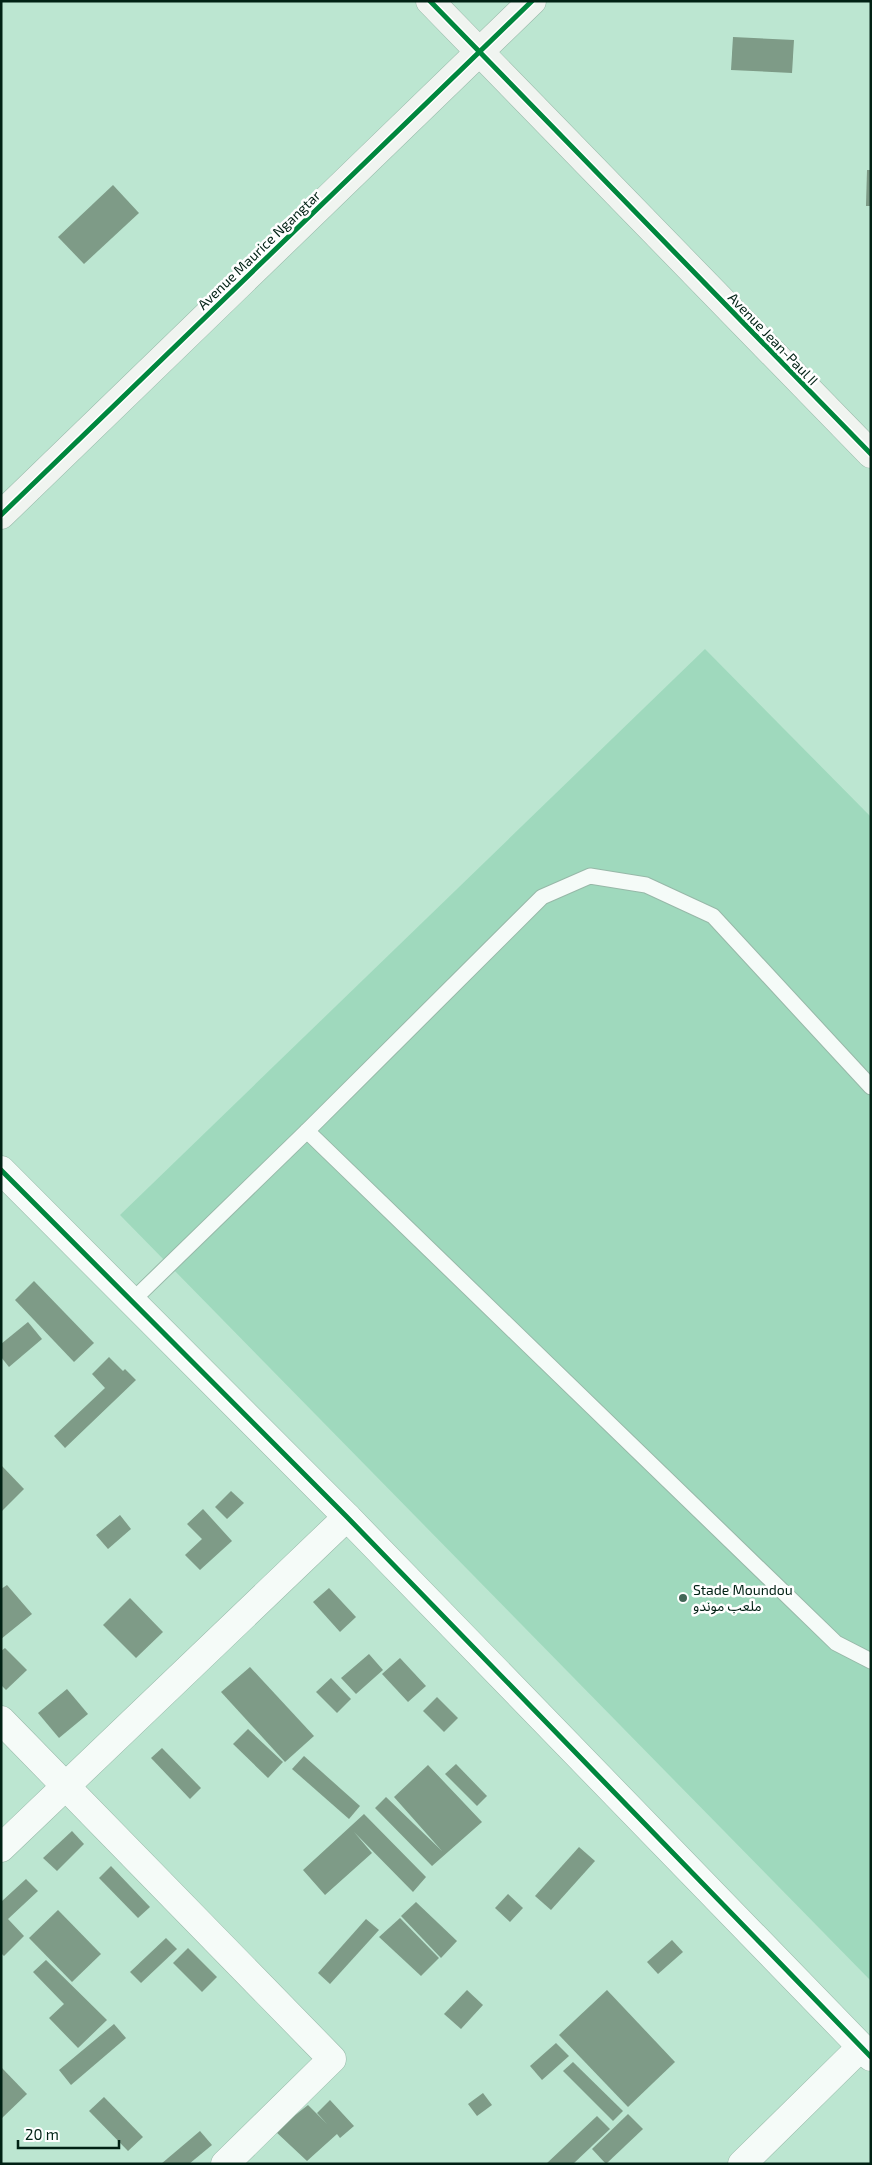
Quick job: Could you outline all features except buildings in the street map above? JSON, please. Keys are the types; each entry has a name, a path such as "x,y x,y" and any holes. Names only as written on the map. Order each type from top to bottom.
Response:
{"street":[{"name":"Avenue Jean-Paul II","path":"430,1 478,54 871,454"},
{"name":"Avenue Maurice Ngangtar","path":"1,515 532,1"},
{"path":"1,1170 347,1517 866,2052 742,2164"},
{"path":"1,1848 347,1517"},
{"path":"1,1720 332,2059 225,2164"}],"lane":[{"path":"132,1301 307,1131 542,897 590,876 646,885 713,916 871,1088"},
{"path":"307,1131 836,1643 871,1661"}],"green space":[{"name":"Stade Moundou ملعب موندو","path":"705,649 871,817 871,1981 120,1215"}],"cycle path":[{"path":"430,1 871,454"},
{"path":"1,515 532,1"},
{"path":"1,1170 347,1517 871,2057"}],"place":[{"name":"Stade Moundou ملعب موندو","path":"683,1598"}]}
